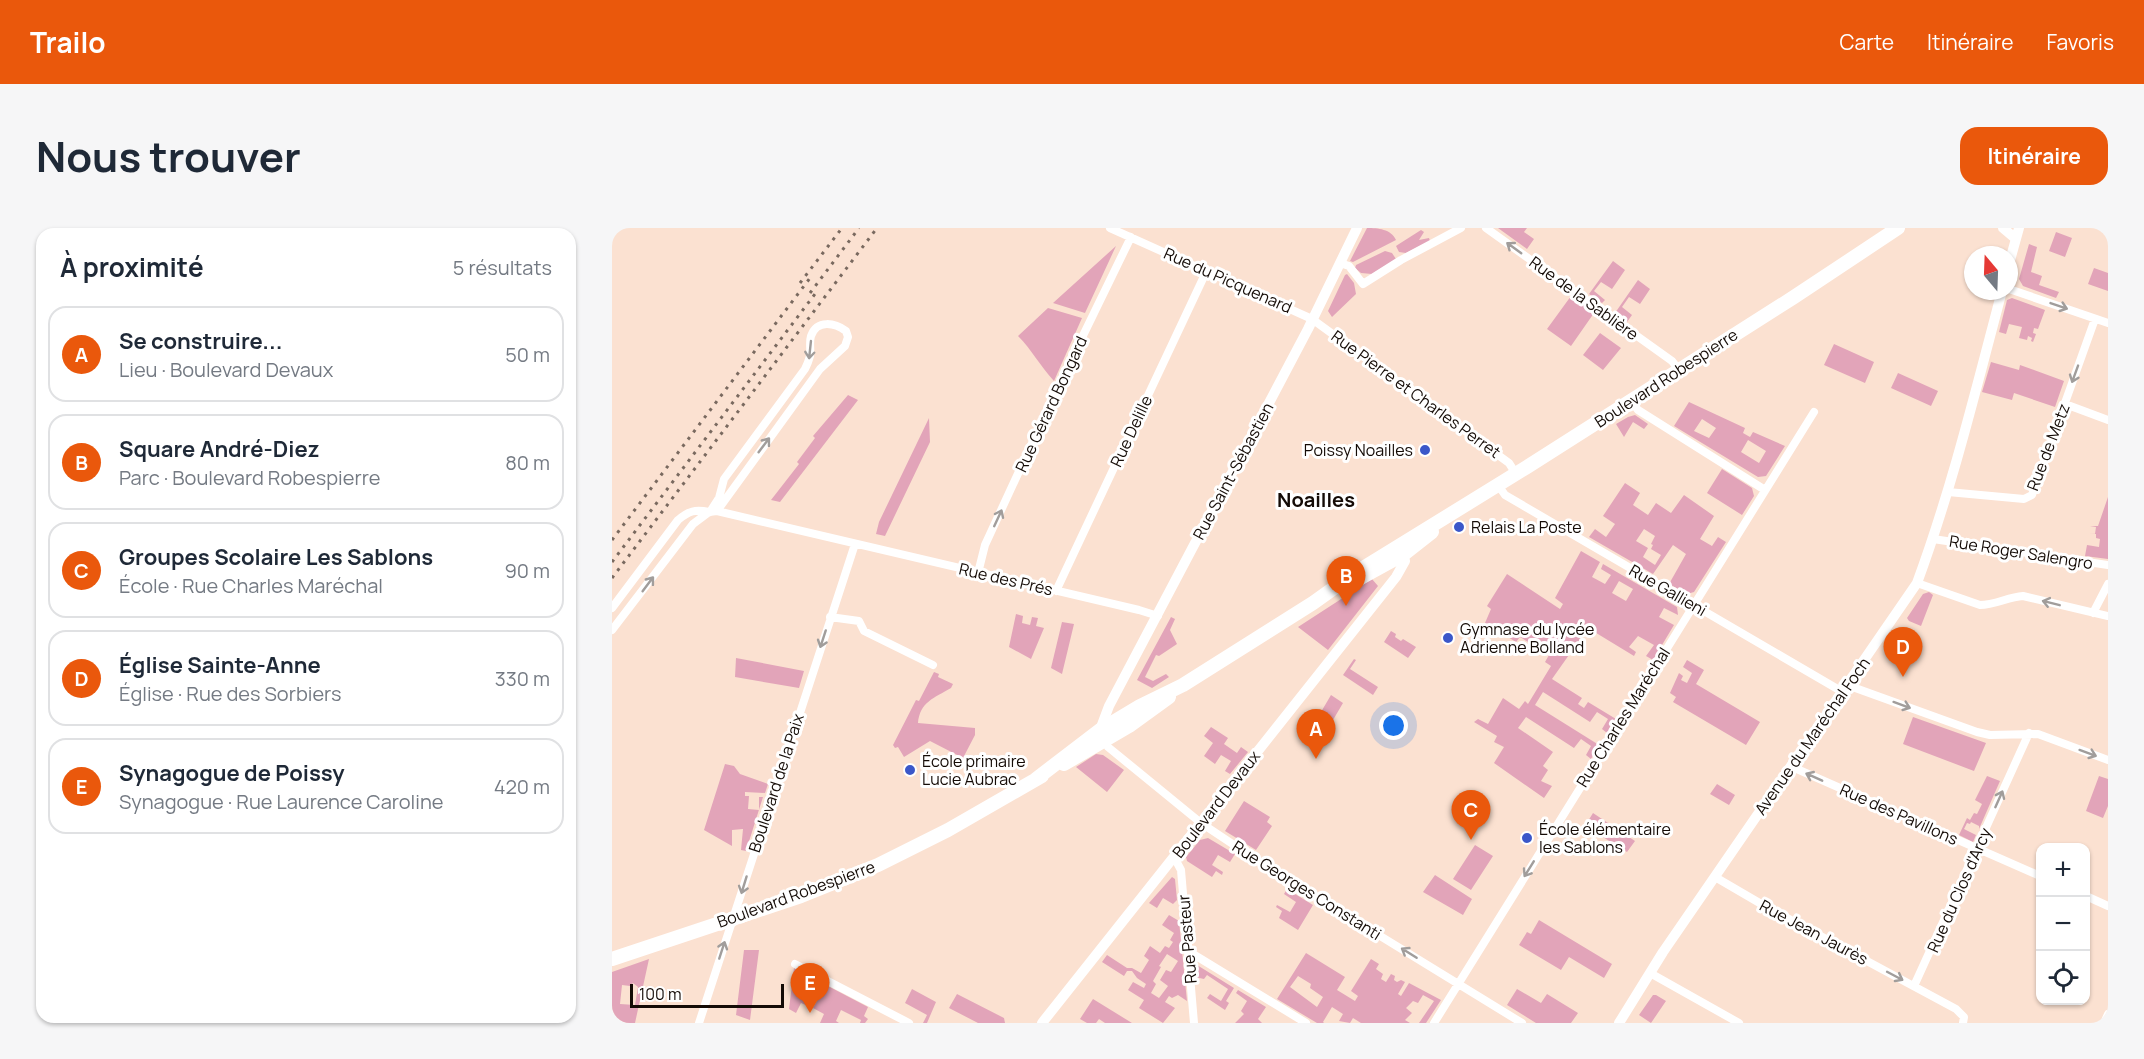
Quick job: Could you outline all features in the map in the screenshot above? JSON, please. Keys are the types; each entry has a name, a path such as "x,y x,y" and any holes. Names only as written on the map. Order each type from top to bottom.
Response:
{"main road":[{"name":"Boulevard Robespierre","path":"612,959 801,896 878,865 948,830 1036,779 1108,728 1155,709 1183,685 1331,591 1366,576 1383,561 1423,540 1447,518 1794,297 1886,232 1898,228"}],"street":[{"name":"Rue du Picquenard","path":"1110,228 1312,319"},
{"name":"Rue Saint-Sébastien","path":"1108,728 1158,616 1357,228"},
{"path":"1340,263 1349,266 1363,284 1401,260 1461,228"},
{"name":"Rue de la Sablière","path":"1486,228 1672,361 1679,370"},
{"path":"2003,228 2018,233"},
{"name":"Rue Gérard Bongard","path":"978,573 986,545 1131,237"},
{"name":"Rue Delille","path":"1056,591 1207,270"},
{"path":"2018,293 2108,323"},
{"name":"Avenue du Maréchal Foch","path":"1623,1022 1650,973 1917,583 1934,539 1948,492 2000,300"},
{"name":"Rue Pierre et Charles Perret","path":"1312,319 1509,463 1516,474"},
{"name":"Rue de Metz","path":"1948,492 2014,498 2028,498 2032,495 2095,319"},
{"path":"612,630 693,524 710,513 730,492 820,369 845,346 848,337 846,331 838,325 827,323 817,327 811,337 810,356 806,369 724,479 719,498 710,513"},
{"path":"1630,400 1638,410 1765,490"},
{"path":"2065,404 2108,420"},
{"name":"Rue Charles Maréchal","path":"1434,1023 1814,412"},
{"name":"Rue Gallieni","path":"1498,485 1508,497 1693,605 1844,688 1977,732 2000,736 2029,733"},
{"path":"612,608 678,520 688,512 698,510 710,513"},
{"name":"Rue des Prés","path":"710,513 1139,609 1158,616"},
{"name":"Rue Roger Salengro","path":"1934,539 2108,565"},
{"name":"Boulevard de la Paix","path":"699,1023 855,544"},
{"name":"Boulevard Devaux","path":"1042,1023 1390,584 1404,565 1401,550"},
{"path":"1383,561 1389,574 1390,584"},
{"path":"1917,583 1980,605 1989,605 2023,596 2108,616"},
{"path":"2093,613 2108,584"},
{"path":"830,617 859,621 864,631 933,665"},
{"name":"Rue Georges Constanti","path":"1108,728 1109,748 1201,823 1268,867 1522,1023"},
{"path":"2029,733 2047,737 2108,760"},
{"name":"Rue du Clos d'Arcy","path":"1914,986 2029,733"},
{"name":"Rue des Pavillons","path":"1790,766 2036,874"},
{"name":"Rue Pasteur","path":"1174,857 1181,870 1194,1023"},
{"name":"Rue Jean Jaurès","path":"1715,877 1914,986"},
{"path":"2087,897 2108,906"},
{"path":"1188,951 1306,1023"},
{"path":"795,964 909,1023"},
{"path":"1650,973 1738,1023"},
{"path":"1914,986 1956,1009 1964,1017 1963,1023"},
{"path":"2104,1023 2108,1014"}],"shaded area":[{"path":"1367,228 1388,231 1396,240 1353,262 1350,261"},
{"path":"1498,228 1527,228 1524,232 1534,239 1527,249"},
{"path":"1421,230 1424,232 1419,240 1429,238 1430,241 1406,253 1399,252 1396,246"},
{"path":"2056,232 2072,238 2065,257 2049,251"},
{"path":"2029,244 2037,247 2031,272 2042,276 2039,285 2059,292 2056,298 2023,286 2019,279"},
{"path":"1116,246 1085,313 1053,303"},
{"path":"1385,251 1392,253 1396,259 1372,274 1361,273 1355,268 1356,265"},
{"path":"1613,261 1625,270 1612,289 1601,282 1594,291 1605,300 1602,303 1589,294"},
{"path":"2094,268 2108,273 2108,291 2088,284"},
{"path":"1347,274 1354,283 1356,294 1332,317 1328,311"},
{"path":"1638,280 1650,289 1640,304 1629,297 1622,307 1632,315 1627,322 1615,313"},
{"path":"1571,296 1594,313 1571,346 1547,329"},
{"path":"2007,300 2018,300 2045,310 2038,329 2034,328 2033,333 2036,334 2033,342 2028,336 2027,340 2019,338 2022,327 2009,324 2006,334 1999,332"},
{"path":"1048,308 1082,318 1054,381 1018,336"},
{"path":"1600,333 1621,348 1603,370 1583,355"},
{"path":"1834,344 1874,362 1865,383 1824,365"},
{"path":"1991,362 2019,370 2020,365 2064,381 2055,407 2014,393 2012,400 1982,392"},
{"path":"1898,373 1938,391 1931,406 1891,388"},
{"path":"848,395 858,400 780,502 771,500 799,464 797,462 815,438 813,436"},
{"path":"1689,402 1745,428 1743,433 1750,437 1753,432 1785,446 1766,476 1758,477 1674,426","holes":["1702,419 1716,428 1709,438 1694,431","1748,440 1766,451 1759,463 1741,452"]},
{"path":"1635,415 1648,424 1644,429 1633,422 1624,437 1616,424"},
{"path":"929,418 930,442 885,536 876,534 879,522"},
{"path":"1722,469 1752,488 1754,496 1742,515 1707,493"},
{"path":"1625,483 1640,493 1633,505 1648,515 1656,503 1671,513 1684,495 1714,516 1700,539 1712,546 1718,537 1726,542 1694,592 1687,594 1669,584 1686,554 1673,545 1653,574 1589,537 1595,529 1606,537 1615,524 1603,516","holes":["1644,529 1655,536 1651,549 1661,555 1655,565 1643,557 1648,548 1636,541"]},
{"path":"2108,497 2108,559 2085,556 2087,545 2099,547 2100,539 2096,538 2096,527 2090,526 2098,526"},
{"path":"1581,551 1600,562 1592,577 1605,584 1611,575 1601,569 1603,564 1677,607 1678,615 1664,608 1659,617 1674,625 1653,660 1646,656 1654,645 1638,636 1629,647 1636,652 1634,656 1588,628 1552,679 1582,698 1578,704 1584,708 1588,702 1616,719 1607,733 1602,729 1608,719 1597,712 1590,722 1543,692 1535,705 1599,745 1591,759 1586,755 1591,746 1581,739 1574,748 1526,717 1518,728 1553,752 1543,766 1548,770 1541,781 1552,786 1544,798 1494,763 1504,747 1494,742 1497,736 1474,722 1478,719 1488,724 1503,698 1519,709 1525,701 1528,704 1551,666 1545,662 1549,655 1520,637 1516,642 1485,623 1491,609 1487,606 1507,574 1560,609 1563,604 1555,598","holes":["1619,581 1633,589 1626,601 1612,593"]},
{"path":"1372,579 1378,586 1328,650 1298,627"},
{"path":"1929,592 1933,595 1921,626 1909,621 1907,618 1923,594"},
{"path":"1016,614 1023,616 1022,623 1030,625 1032,617 1038,618 1036,626 1044,628 1031,659 1009,647"},
{"path":"1171,617 1175,619 1170,630 1177,644 1159,656 1156,655 1145,677 1153,681 1166,674 1169,677 1152,688 1137,680"},
{"path":"1062,622 1074,624 1062,674 1051,668"},
{"path":"1391,631 1401,641 1403,639 1416,647 1408,658 1384,642"},
{"path":"736,658 804,671 799,688 735,677"},
{"path":"1354,659 1356,660 1350,669 1378,687 1373,695 1343,675"},
{"path":"1687,660 1704,670 1696,684 1760,722 1746,745 1673,702 1676,697 1670,693 1679,673 1683,676 1681,680 1687,683 1692,673 1683,667"},
{"path":"934,672 939,674 938,677 953,684 951,688 925,705 918,723 975,728 975,735 963,758 930,741 904,757 898,747 895,748 893,745 916,700 919,701"},
{"path":"1331,695 1343,703 1333,720 1321,712"},
{"path":"1913,717 1986,743 1974,771 1903,744"},
{"path":"1211,727 1228,738 1224,744 1237,753 1241,747 1248,752 1230,774 1225,771 1231,761 1221,755 1215,764 1204,756 1213,743 1204,736"},
{"path":"1096,754 1103,755 1124,770 1107,792 1076,767"},
{"path":"725,764 734,766 740,774 768,784 765,793 745,792 745,796 749,796 748,809 759,810 746,851 741,850 743,829 732,830 732,846 704,830"},
{"path":"1987,776 2000,781 1979,829 1979,826 1971,822 1967,823 1964,829 1976,835 1973,842 1959,835 1967,818 1970,820 1974,813 1977,814 1982,804 1975,800"},
{"path":"2099,776 2108,779 2108,806 2103,818 2086,811"},
{"path":"1717,784 1735,795 1729,805 1710,794"},
{"path":"759,797 763,797 759,810"},
{"path":"1244,801 1270,817 1267,822 1272,826 1256,850 1225,831"},
{"path":"1593,813 1635,841 1627,852 1585,826"},
{"path":"1208,838 1235,854 1230,862 1218,855 1212,865 1223,872 1222,875 1216,871 1212,877 1187,861 1186,857 1200,840"},
{"path":"1475,845 1493,856 1471,890 1453,879"},
{"path":"1435,875 1472,899 1463,915 1423,892"},
{"path":"1172,877 1175,879 1177,900 1173,904 1163,898 1157,908 1149,903"},
{"path":"1287,889 1313,905 1298,930 1279,918 1282,911 1276,907 1277,905 1290,912 1296,902 1284,894"},
{"path":"1169,915 1179,921 1187,1001 1178,995 1172,998 1169,996 1165,1002 1175,1008 1163,1023 1139,1008 1144,1000 1128,990 1133,982 1144,988 1146,984 1132,971 1127,971 1124,976 1102,962 1107,955 1127,968 1141,973 1149,960 1144,956 1150,946 1160,953 1165,946 1169,948 1173,942 1170,940 1174,933 1162,925","holes":["1167,954 1178,961 1171,972 1166,970 1160,980 1168,986 1159,998 1151,993 1156,984 1153,981 1161,967 1159,966"]},
{"path":"1539,920 1612,964 1604,978 1569,957 1561,970 1519,945 1527,932 1531,934"},
{"path":"744,950 759,950 750,1020 736,1015"},
{"path":"1306,953 1345,977 1337,990 1355,1001 1358,996 1351,991 1371,959 1379,964 1376,969 1383,974 1381,979 1386,982 1391,974 1395,976 1394,980 1397,982 1401,980 1405,982 1398,994 1401,996 1409,983 1441,1000 1426,1023 1419,1023 1434,1001 1423,995 1418,1003 1413,1001 1406,1008 1412,1013 1405,1020 1410,1023 1361,1023 1353,1018 1350,1023 1339,1021 1343,1014 1332,1007 1324,1023 1317,1023 1277,999","holes":["1298,976 1311,984 1310,988 1323,997 1317,1007 1290,987"]},
{"path":"649,959 635,1023 612,1023 612,972","holes":["633,983 638,987 635,1005 620,1004 622,985 630,986"]},
{"path":"1197,965 1234,988 1226,1001 1229,1003 1225,1010 1207,998 1210,994 1221,1001 1228,989 1207,975 1204,979 1195,977"},
{"path":"794,968 802,973 801,977 810,982 814,979 819,984 808,1006 801,1003 796,1013 789,1009"},
{"path":"826,985 868,1007 864,1016 868,1019 865,1023 860,1023 861,1020 841,1010 836,1021 839,1023 820,1023 824,1014 813,1008"},
{"path":"912,989 936,1002 927,1023 923,1023 927,1015 905,1003"},
{"path":"1517,989 1541,1003 1547,994 1578,1013 1571,1023 1536,1023 1507,1005"},
{"path":"1238,990 1266,1007 1258,1019 1262,1023 1235,1023 1244,1014 1241,1011 1247,1001 1236,993"},
{"path":"957,994 1004,1018 1005,1023 978,1023 949,1008"},
{"path":"1653,995 1666,1001 1651,1023 1639,1015"},
{"path":"1093,999 1132,1023 1105,1023 1099,1019 1096,1023 1087,1023 1080,1019"}],"railway":[{"path":"800,283 842,228"},
{"path":"810,293 859,228"},
{"path":"612,578 877,228"},
{"path":"612,540 810,278"},
{"path":"612,562 818,290"}],"place":[{"name":"Poissy Noailles","path":"1425,450"},
{"name":"Relais La Poste","path":"1459,527"},
{"name":"Square André-Diez","path":"1346,606"},
{"name":"Gymnase du lycée Adrienne Bolland","path":"1448,638"},
{"name":"Église Sainte-Anne","path":"1903,677"},
{"name":"Se construire...","path":"1316,759"},
{"name":"École primaire Lucie Aubrac","path":"910,770"},
{"name":"École élémentaire les Sablons","path":"1527,838"},
{"name":"Groupes Scolaire Les Sablons","path":"1471,840"},
{"name":"Synagogue de Poissy","path":"810,1013"}],"district":[{"name":"Noailles","path":"1316,499"}]}
